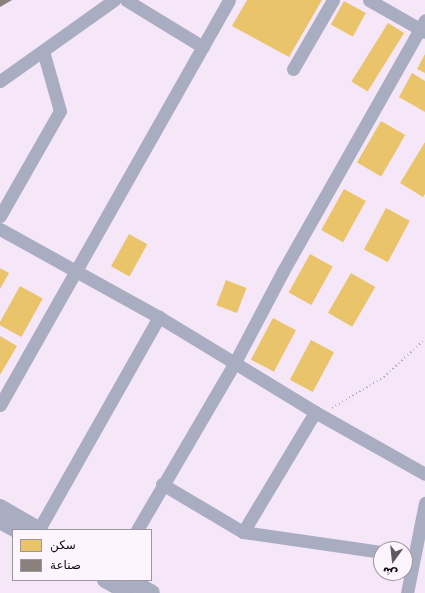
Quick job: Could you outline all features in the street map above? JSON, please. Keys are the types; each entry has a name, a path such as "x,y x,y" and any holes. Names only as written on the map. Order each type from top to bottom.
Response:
{"street":[{"path":"0,81 114,0"},
{"path":"126,0 204,47"},
{"path":"0,404 75,270 204,47 229,0"},
{"path":"293,69 333,0"},
{"path":"138,529 162,484 234,364 283,271 423,27 369,0"},
{"path":"0,216 60,111 43,51"},
{"path":"0,229 159,317 234,364 425,474"},
{"path":"41,529 159,317"},
{"path":"243,532 318,413"},
{"path":"162,484 243,532 373,551"},
{"path":"413,542 425,502"},
{"path":"0,507 38,529"},
{"path":"0,521 14,529"},
{"path":"107,581 128,593"},
{"path":"131,581 152,593"},
{"path":"407,593 408,581"}],"path":[{"path":"318,413 384,377 425,339"}],"building: سكن":[{"path":"247,0 322,0 289,57 232,26"},
{"path":"344,1 366,13 353,37 331,25"},
{"path":"388,23 404,33 368,92 351,82"},
{"path":"425,54 425,73 417,69"},
{"path":"412,73 425,81 425,112 399,97"},
{"path":"381,121 405,135 381,177 357,163"},
{"path":"425,142 425,194 423,197 400,183"},
{"path":"344,189 366,201 343,242 321,230"},
{"path":"386,208 410,221 388,262 364,249"},
{"path":"129,234 147,244 129,277 111,266"},
{"path":"310,254 333,267 311,305 289,292"},
{"path":"0,268 9,273 0,289"},
{"path":"351,273 375,287 352,327 328,313"},
{"path":"226,280 247,288 237,313 216,305"},
{"path":"20,286 43,299 21,337 0,325 0,322"},
{"path":"273,318 296,330 274,372 251,359"},
{"path":"0,336 17,346 0,375"},
{"path":"311,340 334,352 313,392 290,380"}],"building: صناعة":[{"path":"0,0 12,0 0,7"}]}
